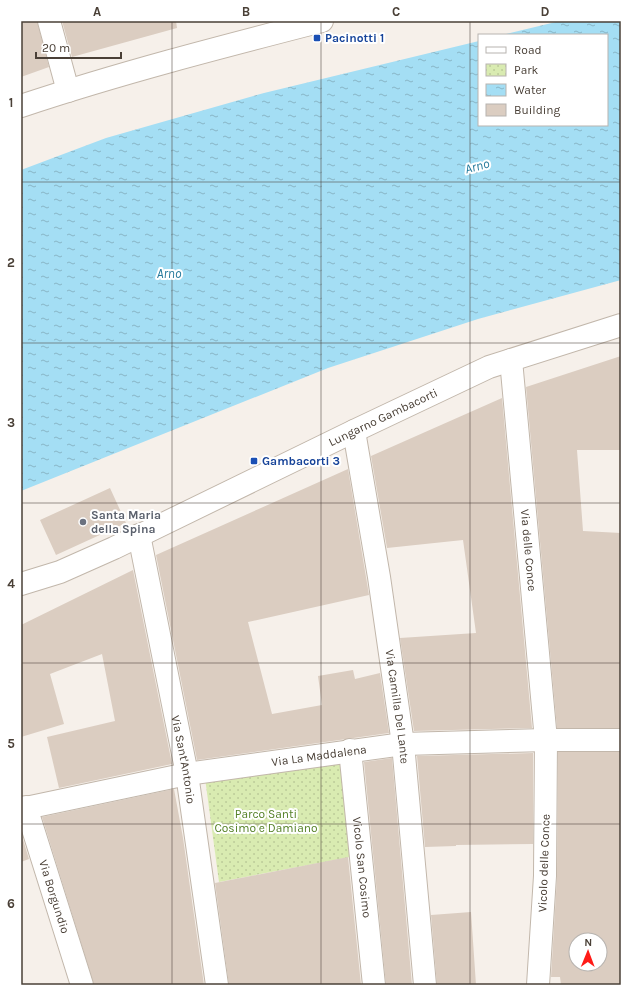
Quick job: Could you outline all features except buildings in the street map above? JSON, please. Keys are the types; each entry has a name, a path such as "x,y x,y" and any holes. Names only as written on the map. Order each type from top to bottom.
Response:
{"street":[{"path":"49,21 68,91"},
{"path":"21,106 235,43 322,21"},
{"name":"Lungarno Gambacorti","path":"21,584 60,572 489,367 621,325"},
{"name":"Via delle Conce","path":"511,360 546,740"},
{"name":"Via Camilla Del Lante","path":"354,431 379,577 403,744 425,985"},
{"name":"Via Sant'Antonio","path":"139,535 187,774 216,985"},
{"name":"Via La Maddalena","path":"23,808 187,774 350,750 403,744 546,740 621,740"},
{"name":"Vicolo delle Conce","path":"538,985 545,876 546,740"},
{"name":"Vicolo San Cosimo","path":"350,750 374,985"},
{"name":"Via Borgundio","path":"23,808 82,985"}],"green space":[{"name":"Parco Santi Cosimo e Damiano","path":"345,756 356,856 219,882 205,778"}],"water":[{"name":"Arno","path":"560,21 621,21 621,280 478,319 328,368 21,491 21,170 106,138 264,93 478,41 478,126 608,126 608,34 506,34"}],"place":[{"name":"Pacinotti 1","path":"317,38"},
{"name":"Gambacorti 3","path":"254,461"},
{"name":"Santa Maria della Spina","path":"83,522"}]}
